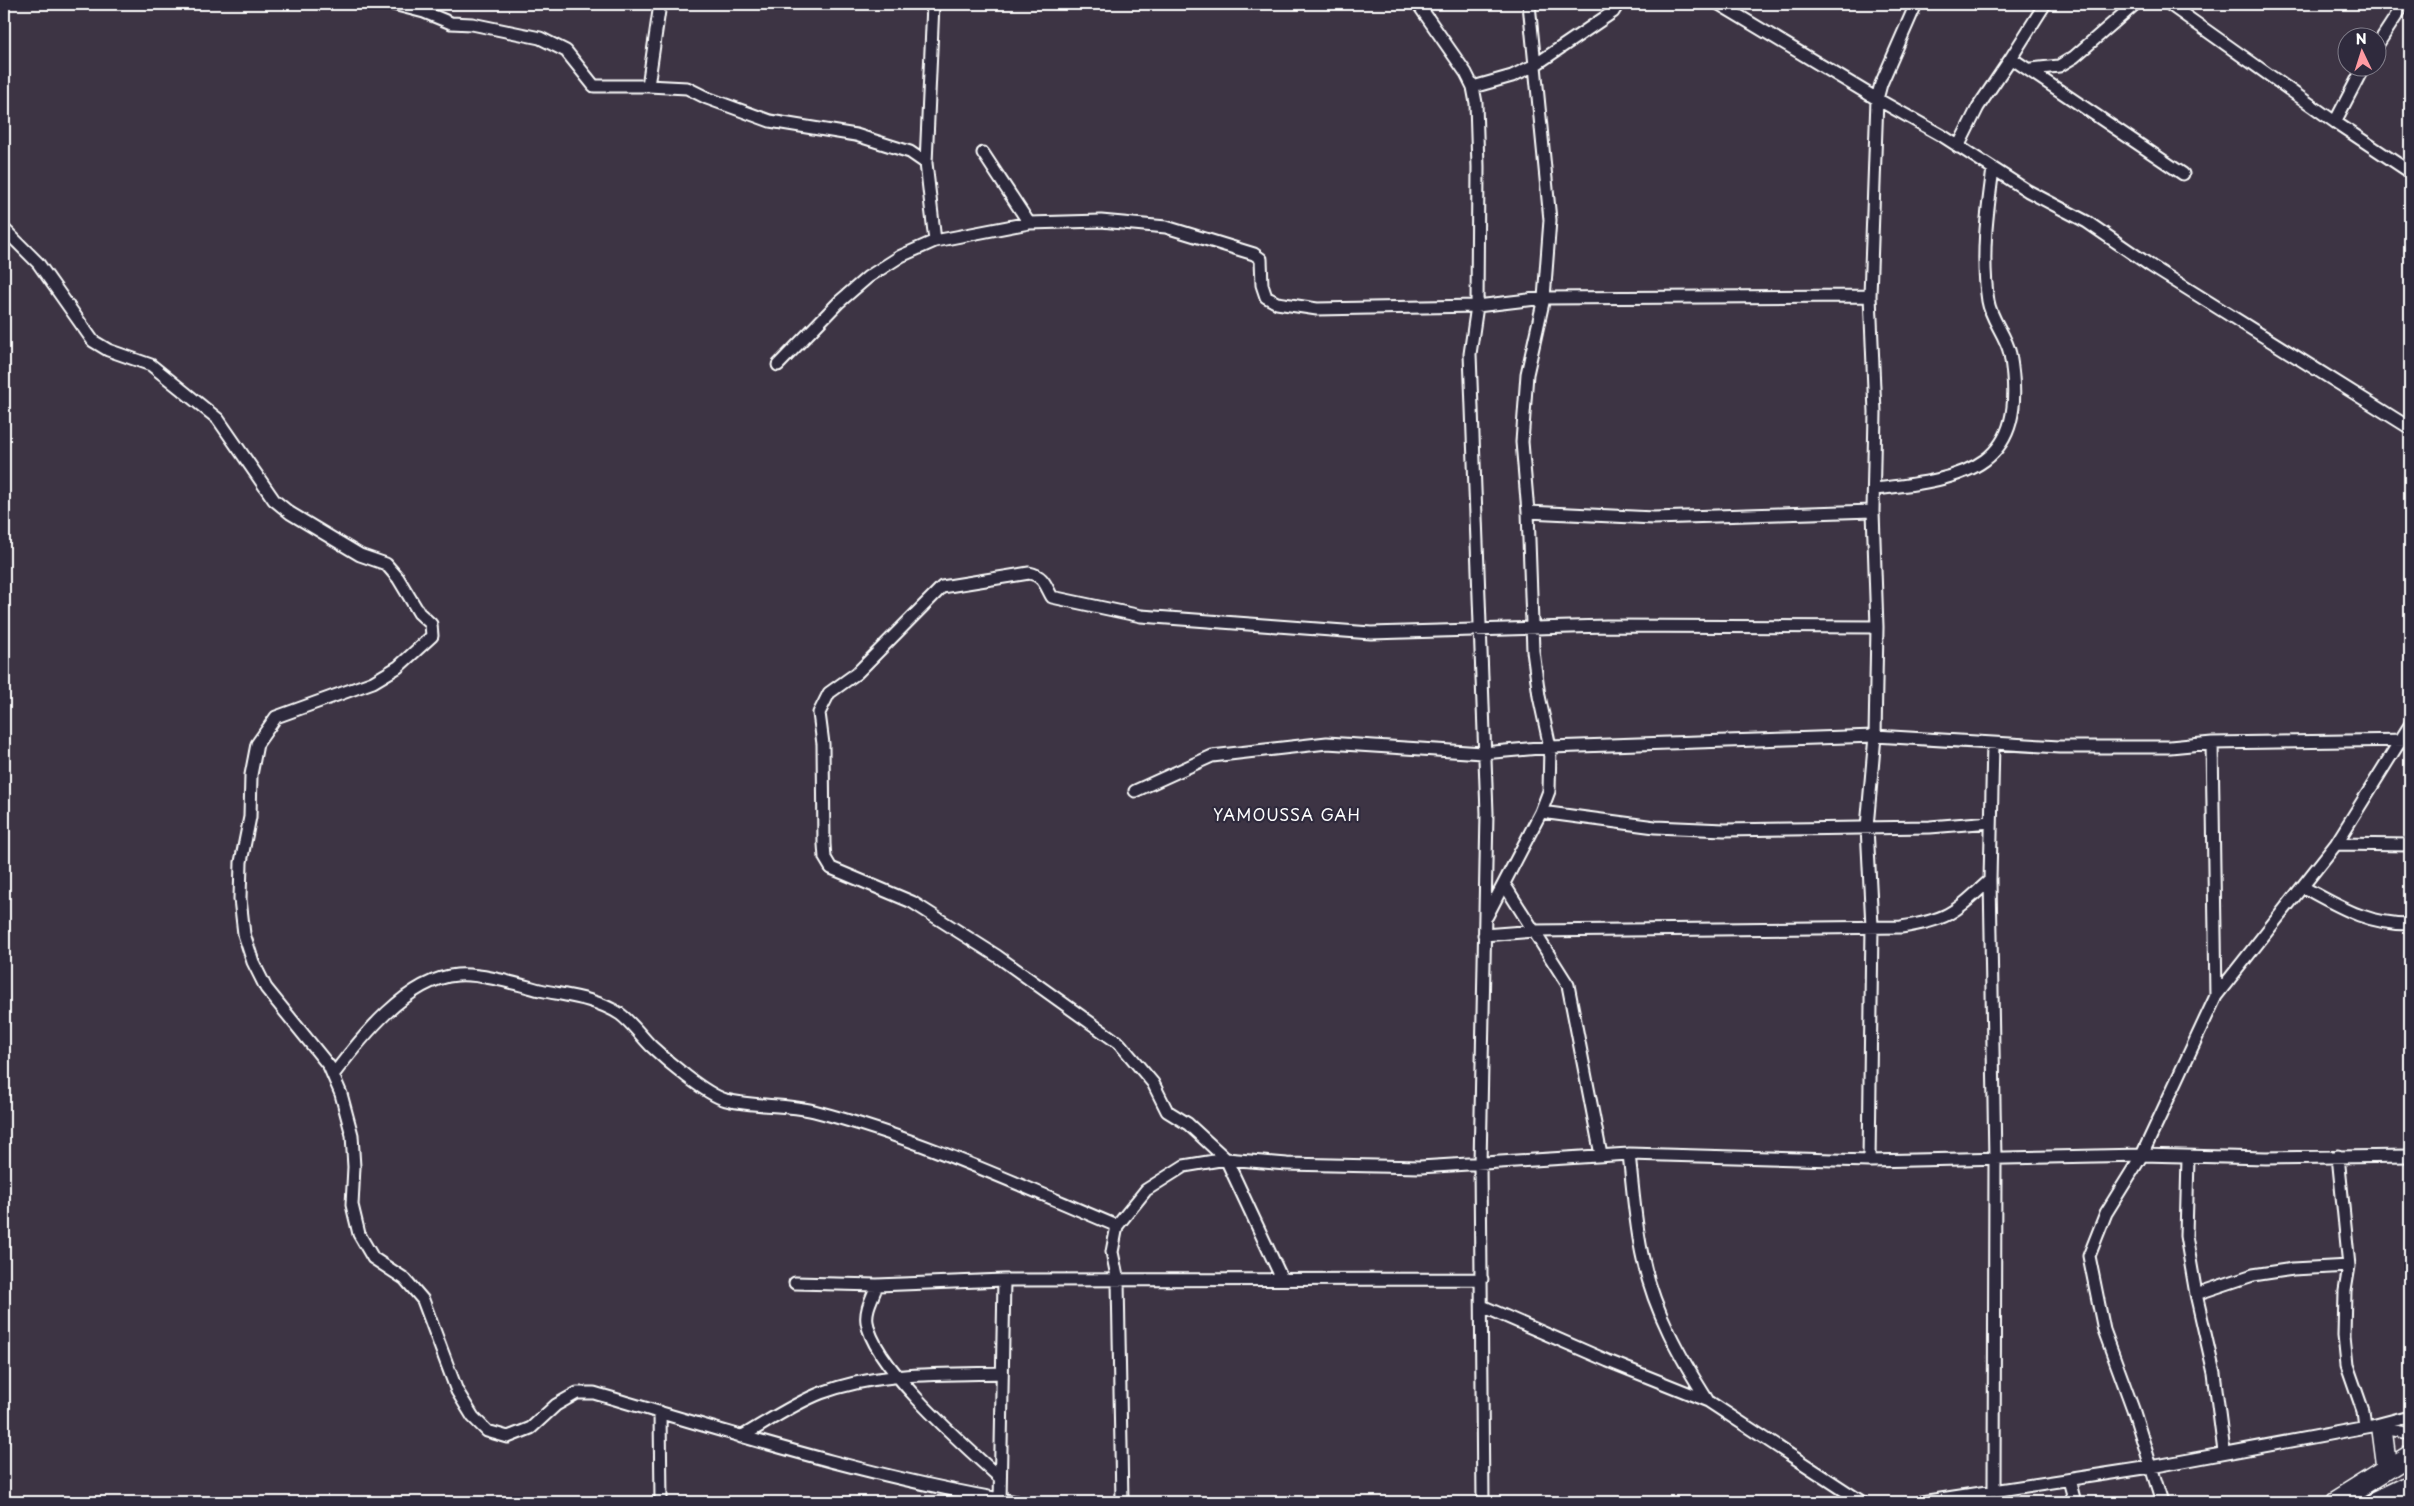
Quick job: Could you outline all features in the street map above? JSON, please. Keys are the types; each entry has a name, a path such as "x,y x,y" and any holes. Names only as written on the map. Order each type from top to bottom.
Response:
{"main road":[{"path":"2373,1428 2387,1470"},
{"path":"2336,1502 2410,1455"},
{"path":"2375,1502 2410,1485"}],"street":[{"path":"393,4 424,12 451,23 472,24 540,38 566,51 594,86 687,88 707,98 770,121 856,135 910,152 926,163"},
{"path":"648,86 660,4"},
{"path":"933,4 926,163 935,241"},
{"path":"1418,4 1466,73 1473,87 1476,103 1478,166 1477,306 1470,354 1477,505 1479,629 1486,813 1480,1164 1483,1502"},
{"path":"1485,920 1541,812 1549,791 1550,747 1539,696 1532,628 1528,512 1522,423 1527,374 1544,298 1550,220 1529,4"},
{"path":"1473,87 1512,76 1536,65 1612,12 1618,4"},
{"path":"1719,4 1877,99 1941,135 1993,169 2086,222 2151,266 2410,428"},
{"path":"1869,1161 1872,926 1867,827 1874,736 1877,626 1873,511 1875,412 1870,296 1877,99 1881,84 1916,4"},
{"path":"1958,147 1978,107 2045,4"},
{"path":"2031,70 2059,66 2066,62 2135,4"},
{"path":"2168,4 2335,122 2410,172"},
{"path":"2386,31 2404,4"},
{"path":"2011,58 2183,174"},
{"path":"2335,122 2358,78"},
{"path":"983,153 1030,223"},
{"path":"1874,488 1933,481 1964,473 1982,463 1998,448 2010,423 2014,387 2009,352 1988,303 1985,266 1985,228 1993,169"},
{"path":"778,365 839,302 868,277 901,256 935,241 1030,223 1101,221 1166,227 1254,254 1261,259 1262,285 1266,297 1277,302 1317,309 1477,306 1544,298 1870,296"},
{"path":"4,229 38,263 93,341 108,350 151,365 218,419 274,500 290,513 360,555 386,564 398,578 419,613 431,624 432,636 398,667 374,682 276,717 257,744 251,775 250,817 241,862 240,899 244,934 253,962 266,988 328,1066 341,1094 352,1135 354,1167 352,1205 359,1234 373,1258 405,1279 423,1300 457,1391 473,1417 488,1430 508,1436 531,1428 556,1405 577,1392 594,1393 741,1437 944,1489 1000,1501 1018,1502"},
{"path":"1528,512 1654,518 1873,511"},
{"path":"1282,1279 1226,1160 1188,1124 1167,1111 1153,1083 1120,1044 997,956 912,902 831,868 825,858 823,744 819,713 829,693 856,673 942,587 1029,573 1038,574 1044,579 1052,597 1141,616 1372,633 1606,626 1877,626"},
{"path":"2162,1502 2133,1409 2104,1330 2089,1256 2106,1213 2142,1155 2216,996 2336,844 2406,740 2410,725"},
{"path":"1135,791 1212,756 1266,748 1327,743 1381,748 1483,753 1550,747 1874,736 2059,747 2170,747 2212,743 2406,740"},
{"path":"1993,742 1990,880 1995,1159 1994,1491"},
{"path":"2212,743 2216,996"},
{"path":"1541,812 1655,827 1780,830 1930,827 1991,822"},
{"path":"2336,844 2410,845"},
{"path":"1484,935 1534,931 1765,930 1872,926 1901,927 1932,922 1956,912 1990,880"},
{"path":"1504,884 1568,985 1601,1155"},
{"path":"2303,887 2354,914 2373,921 2410,924"},
{"path":"333,1075 361,1038 402,1001 428,983 458,975 500,980 594,1000 621,1015 653,1048 695,1083 725,1099 812,1110 949,1154 1117,1226"},
{"path":"1629,1154 1643,1260 1665,1325 1680,1358 1708,1401"},
{"path":"1122,1502 1118,1281 1112,1252 1117,1226 1146,1190 1184,1166 1226,1160 1286,1164 1420,1168 1629,1154 1869,1161 2142,1155 2188,1158 2410,1156"},
{"path":"2338,1156 2349,1266 2345,1291 2344,1336 2347,1365 2363,1411 2373,1428"},
{"path":"2188,1158 2186,1236 2196,1294 2214,1373 2224,1452"},
{"path":"2196,1294 2253,1275 2292,1269 2349,1266"},
{"path":"795,1283 877,1285 1004,1280 1482,1279"},
{"path":"1000,1501 1004,1280"},
{"path":"877,1285 867,1312 867,1324 890,1367 945,1428 1000,1478"},
{"path":"1482,1306 1608,1361 1708,1401 1862,1502"},
{"path":"741,1437 820,1393 865,1380 898,1376 1002,1373"},
{"path":"660,1412 661,1502"},
{"path":"1921,1502 2069,1480 2373,1428 2410,1416"},
{"path":"2373,1428 2410,1434"},
{"path":"2069,1480 2075,1502"}],"district":[{"name":"YAMOUSSA GAH","path":"1287,815"}]}
